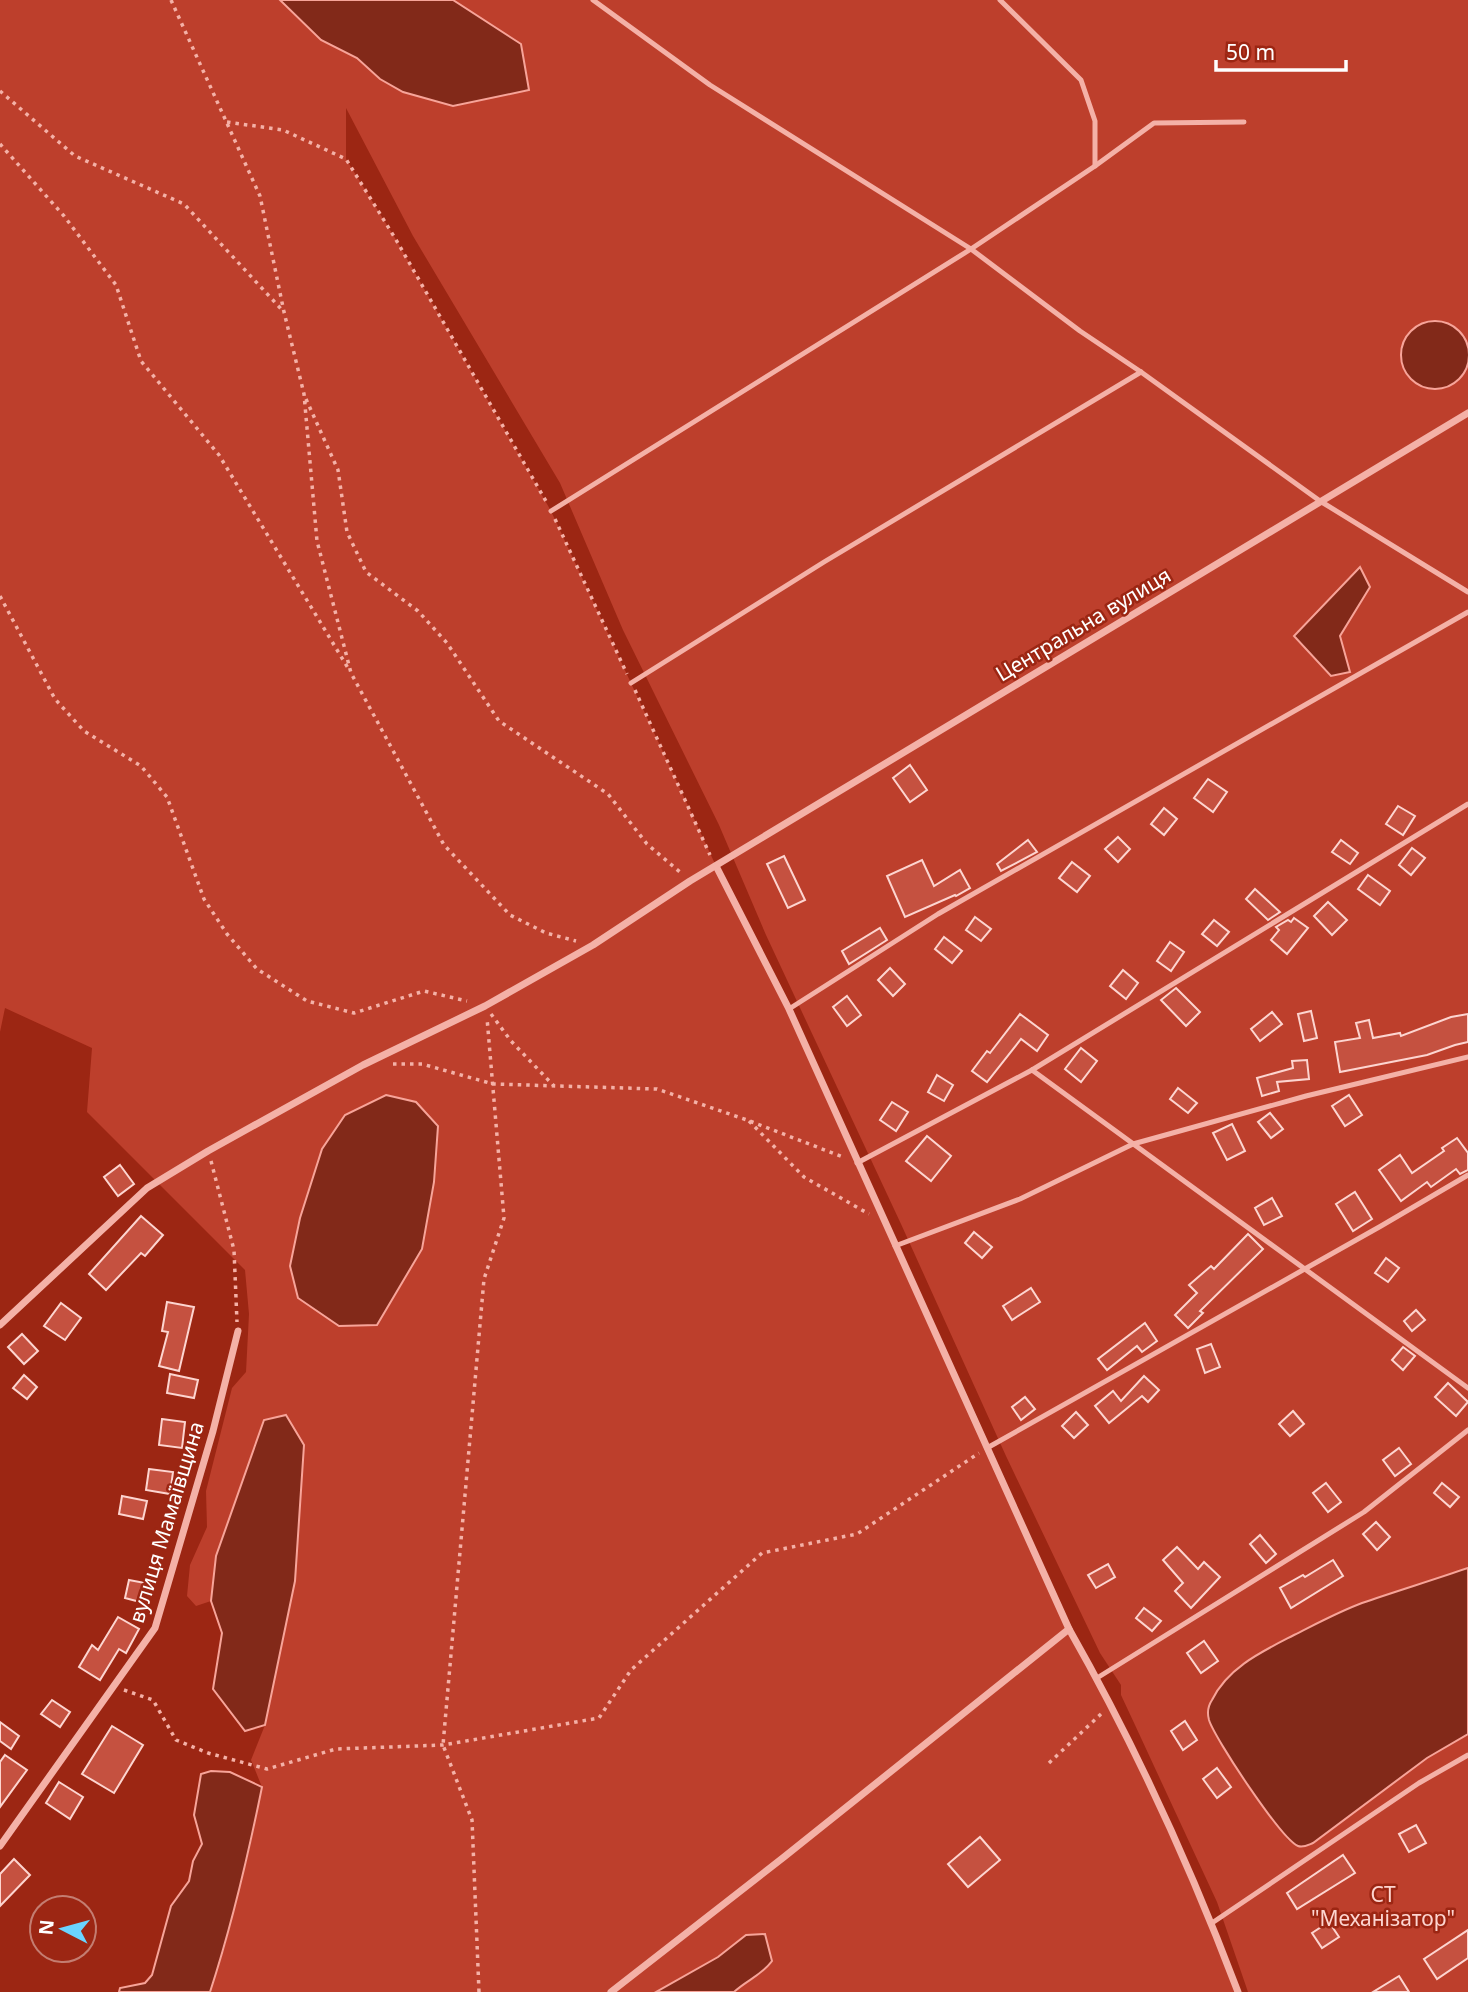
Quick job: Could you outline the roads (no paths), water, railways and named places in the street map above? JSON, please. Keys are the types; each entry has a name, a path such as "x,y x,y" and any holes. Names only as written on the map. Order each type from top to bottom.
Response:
{"street":[{"name":"Центральна вулиця","path":"0,1325 147,1188 363,1065 485,1006 593,945 690,881 1468,413"},
{"path":"716,866 789,1009 1069,1629 1111,1704 1212,1923 1238,1992"},
{"name":"вулиця Мамаївщина","path":"0,1846 155,1628 213,1431 238,1331"},
{"path":"611,1992 1069,1629"}],"lane":[{"path":"593,0 710,85 971,249 1080,331 1320,501 1468,592"},
{"path":"1000,0 1082,80 1095,121 1095,166"},
{"path":"551,511 971,249 1154,123 1244,122"},
{"path":"631,682 824,562 1141,372"},
{"path":"789,1009 938,914 1468,612"},
{"path":"857,1163 1032,1070 1468,804"},
{"path":"895,1246 1020,1199 1133,1143 1306,1096 1468,1057"},
{"path":"1032,1070 1468,1388"},
{"path":"987,1448 1468,1175"},
{"path":"1097,1678 1364,1512 1468,1430"},
{"path":"1212,1923 1419,1783 1468,1755"}],"park label":[{"name":"СТ \"Механізатор\"","path":"1383,1906"}]}
